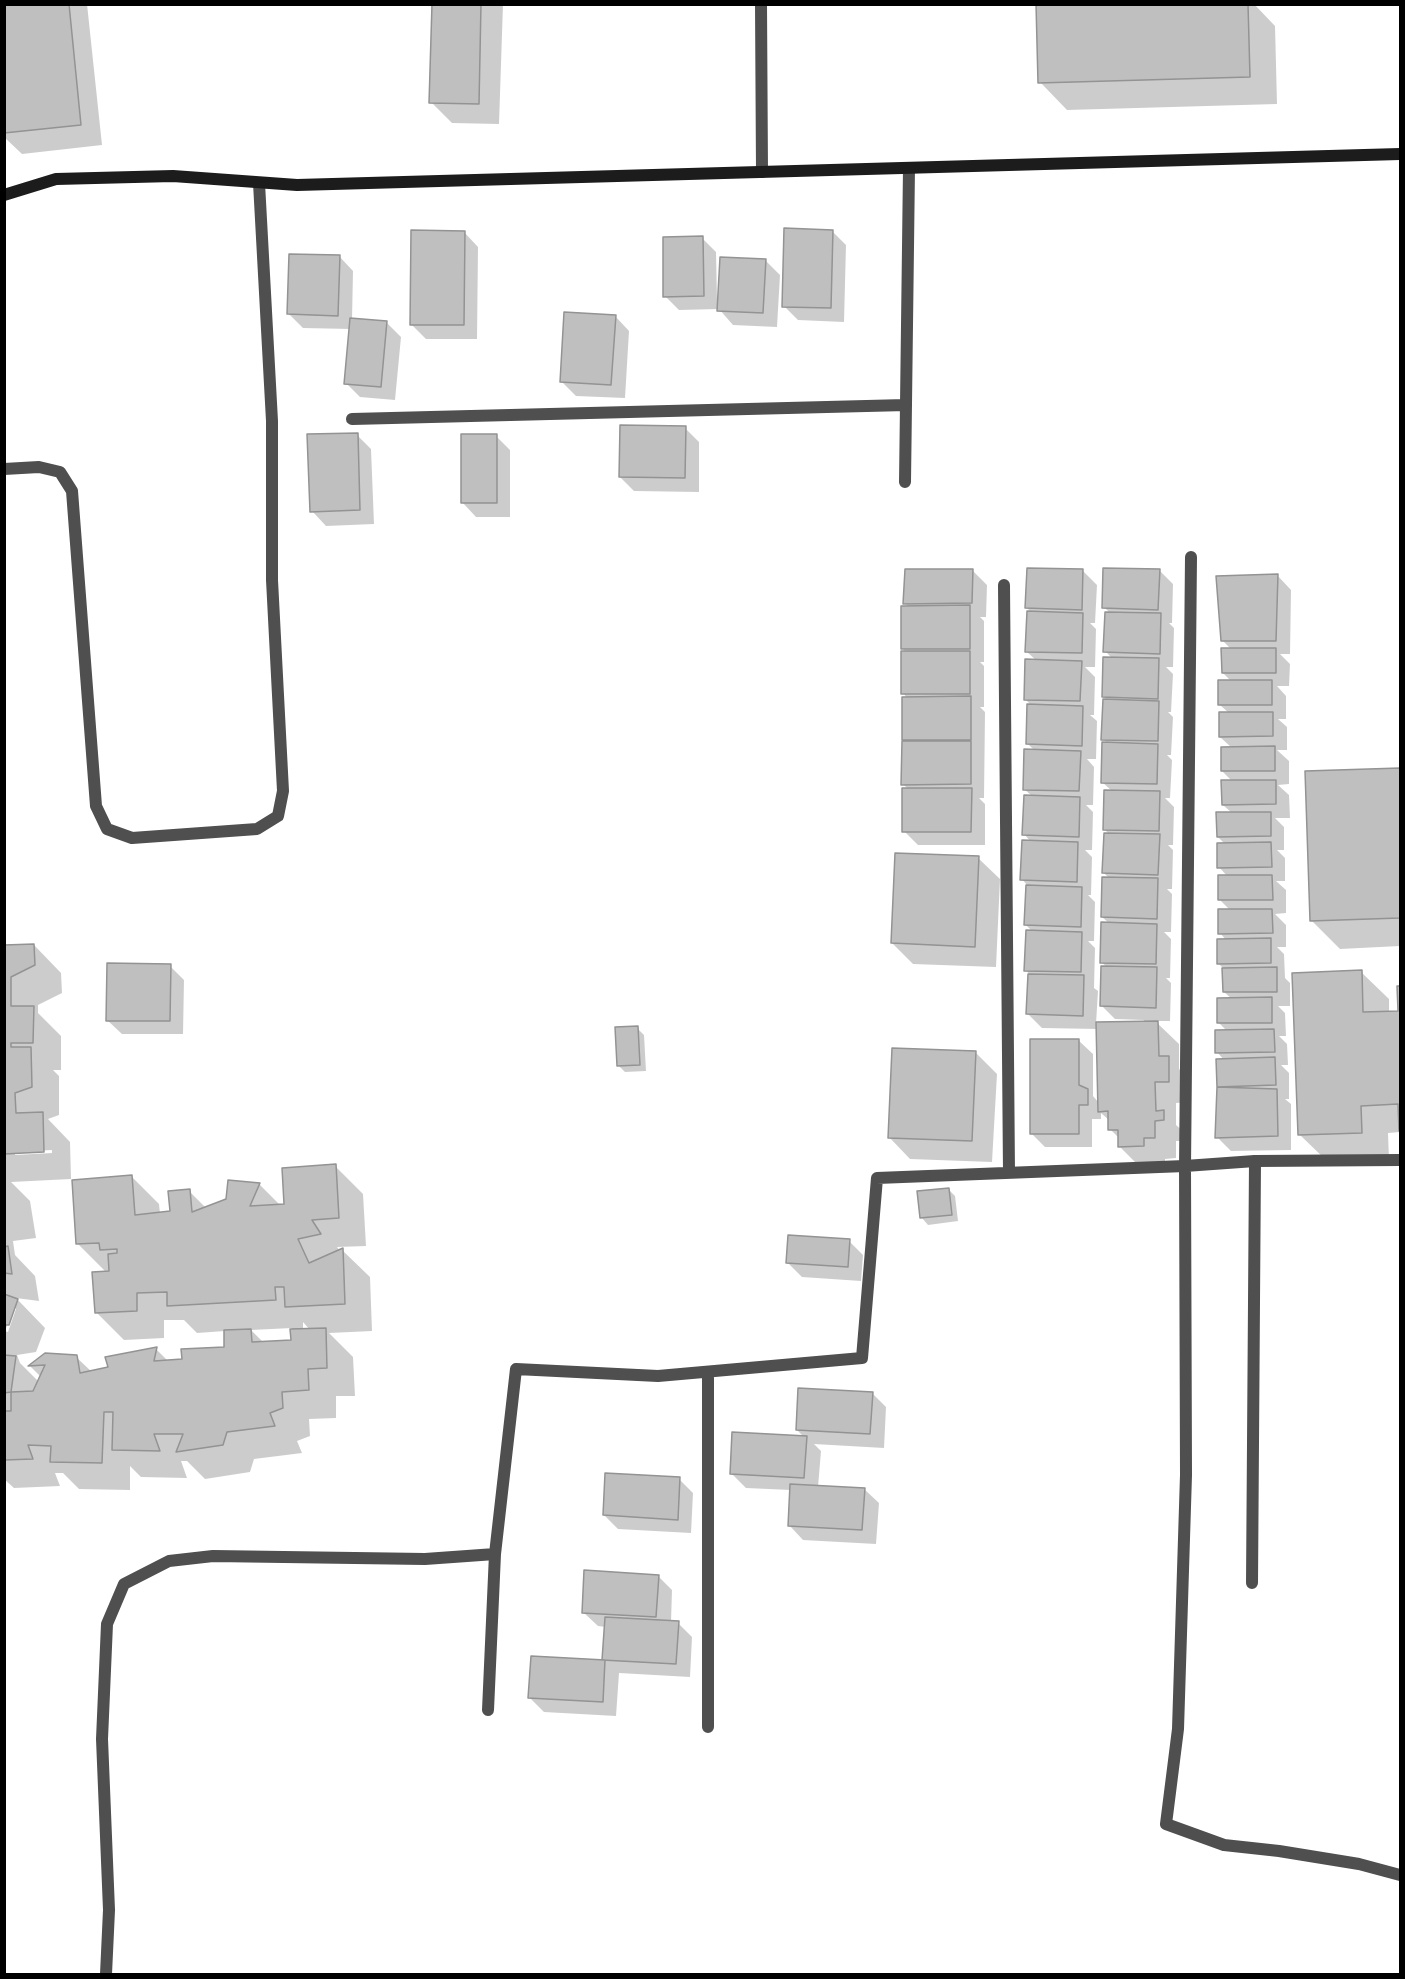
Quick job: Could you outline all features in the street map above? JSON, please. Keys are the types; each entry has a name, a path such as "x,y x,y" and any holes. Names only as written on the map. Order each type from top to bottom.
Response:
{"street":[{"path":"761,4 762,172"},
{"path":"4,195 56,179 172,176 297,185 1401,154"},
{"path":"905,482 909,168"},
{"path":"4,469 39,467 60,472 72,491 96,806 107,829 132,838 257,829 278,816 283,791 272,580 272,421 259,183"},
{"path":"352,419 906,405"},
{"path":"1191,557 1185,1166 1186,1475 1178,1729 1166,1824 1224,1845 1359,1864 1401,1875"},
{"path":"1004,585 1009,1173"},
{"path":"488,1710 495,1554 516,1369 658,1376 862,1358 878,1178 1185,1166 1255,1161 1401,1160"},
{"path":"1252,1583 1255,1161"},
{"path":"708,1372 708,1727"},
{"path":"106,1974 109,1910 102,1739 107,1624 124,1584 169,1561 213,1556 425,1559 495,1554"}],"building":[{"path":"4,4 69,4 81,125 4,133"},
{"path":"432,4 481,4 479,104 429,103"},
{"path":"1036,4 1248,4 1250,77 1038,83"},
{"path":"784,228 833,230 831,308 782,307"},
{"path":"411,230 465,231 464,325 410,325"},
{"path":"703,236 704,296 663,297 663,237"},
{"path":"289,254 340,255 338,316 287,314"},
{"path":"720,257 766,259 763,313 717,311"},
{"path":"564,312 616,315 611,385 560,382"},
{"path":"350,318 387,321 381,387 344,384"},
{"path":"620,425 686,426 685,478 619,477"},
{"path":"358,433 360,510 310,512 307,434"},
{"path":"461,434 497,434 497,503 461,503"},
{"path":"1027,568 1083,569 1082,610 1025,608"},
{"path":"1103,568 1160,569 1158,610 1102,608"},
{"path":"905,569 973,569 972,603 903,604"},
{"path":"1278,574 1276,641 1221,641 1216,576"},
{"path":"970,605 970,649 901,649 901,606"},
{"path":"1027,611 1083,613 1082,653 1025,652"},
{"path":"1105,612 1161,613 1160,654 1103,652"},
{"path":"1221,648 1276,648 1276,673 1222,673"},
{"path":"901,651 970,651 970,694 901,694"},
{"path":"1103,657 1159,658 1158,699 1102,697"},
{"path":"1025,659 1082,661 1080,701 1024,700"},
{"path":"1218,680 1272,680 1272,705 1218,705"},
{"path":"971,696 971,740 902,740 902,697"},
{"path":"1103,699 1159,701 1158,741 1101,740"},
{"path":"1027,704 1083,706 1082,746 1026,744"},
{"path":"1219,712 1273,712 1273,736 1219,737"},
{"path":"902,741 971,741 971,784 901,785"},
{"path":"1102,742 1158,744 1157,784 1101,783"},
{"path":"1275,746 1275,771 1221,771 1221,747"},
{"path":"1024,749 1081,751 1079,791 1023,790"},
{"path":"1400,768 1400,918 1310,921 1305,771"},
{"path":"1221,780 1276,780 1276,804 1222,805"},
{"path":"902,788 972,788 971,832 902,832"},
{"path":"1104,790 1160,791 1159,831 1103,830"},
{"path":"1024,795 1080,797 1079,837 1022,835"},
{"path":"1216,812 1271,812 1271,836 1217,837"},
{"path":"1104,833 1160,834 1158,875 1102,873"},
{"path":"1022,840 1078,842 1077,882 1020,880"},
{"path":"1271,842 1272,867 1217,868 1217,843"},
{"path":"895,853 979,856 975,947 891,943"},
{"path":"1218,875 1272,875 1273,900 1218,900"},
{"path":"1102,877 1158,878 1157,919 1101,917"},
{"path":"1026,885 1082,887 1081,927 1024,925"},
{"path":"1218,909 1272,909 1273,933 1218,934"},
{"path":"1101,922 1157,924 1156,964 1100,963"},
{"path":"1026,930 1082,932 1081,972 1024,971"},
{"path":"1271,938 1271,963 1217,964 1217,939"},
{"path":"34,944 35,965 11,977 11,1006 34,1006 33,1043 11,1043 11,1047 31,1047 32,1087 15,1093 16,1113 43,1112 44,1152 4,1154 4,945"},
{"path":"107,963 171,964 170,1021 106,1021"},
{"path":"1101,966 1157,967 1156,1008 1100,1006"},
{"path":"1277,967 1277,992 1223,992 1222,968"},
{"path":"1362,970 1363,1012 1398,1011 1397,986 1400,986 1400,1131 1398,1104 1361,1106 1362,1133 1298,1135 1292,973"},
{"path":"1028,974 1084,975 1083,1016 1026,1014"},
{"path":"1272,997 1272,1023 1217,1023 1217,998"},
{"path":"1158,1021 1159,1056 1169,1056 1169,1082 1155,1082 1156,1111 1164,1110 1164,1120 1155,1121 1155,1138 1144,1138 1144,1146 1118,1147 1118,1130 1108,1130 1108,1111 1098,1112 1096,1022"},
{"path":"638,1026 640,1065 617,1066 615,1027"},
{"path":"1274,1029 1275,1052 1215,1053 1215,1030"},
{"path":"1030,1039 1079,1039 1079,1085 1088,1089 1088,1105 1079,1105 1079,1134 1030,1134"},
{"path":"892,1048 976,1051 972,1141 888,1138"},
{"path":"1275,1057 1276,1085 1217,1087 1216,1059"},
{"path":"1217,1087 1277,1089 1278,1136 1215,1138"},
{"path":"336,1164 339,1218 312,1220 321,1234 298,1239 309,1263 343,1248 345,1304 285,1307 284,1287 275,1287 276,1300 167,1306 167,1292 137,1293 137,1311 95,1313 92,1272 109,1271 108,1254 117,1253 117,1249 100,1250 99,1243 76,1244 72,1180 132,1175 135,1215 170,1211 168,1191 190,1189 192,1212 226,1199 228,1180 260,1183 250,1206 284,1204 282,1168"},
{"path":"949,1188 952,1215 920,1218 917,1191"},
{"path":"788,1235 850,1239 848,1267 786,1263"},
{"path":"8,1246 12,1274 4,1273 4,1247"},
{"path":"4,1294 18,1299 9,1325 4,1325"},
{"path":"326,1328 327,1368 308,1369 309,1390 282,1392 283,1408 270,1413 275,1426 227,1432 223,1445 176,1452 183,1434 154,1434 160,1451 112,1450 113,1412 104,1412 102,1463 50,1462 51,1446 28,1445 33,1459 4,1460 4,1411 11,1411 11,1392 33,1391 45,1365 28,1366 45,1353 77,1355 80,1373 108,1367 105,1357 157,1347 154,1361 182,1359 181,1349 224,1347 224,1330 251,1329 252,1342 291,1340 290,1329"},
{"path":"4,1355 16,1356 11,1392 4,1393"},
{"path":"798,1388 873,1392 870,1434 796,1430"},
{"path":"732,1432 807,1436 804,1478 730,1474"},
{"path":"605,1473 680,1477 678,1520 603,1515"},
{"path":"790,1484 865,1488 862,1530 788,1526"},
{"path":"584,1570 659,1575 656,1617 582,1613"},
{"path":"605,1617 679,1621 676,1664 602,1660"},
{"path":"531,1656 605,1660 603,1702 528,1698"}]}
